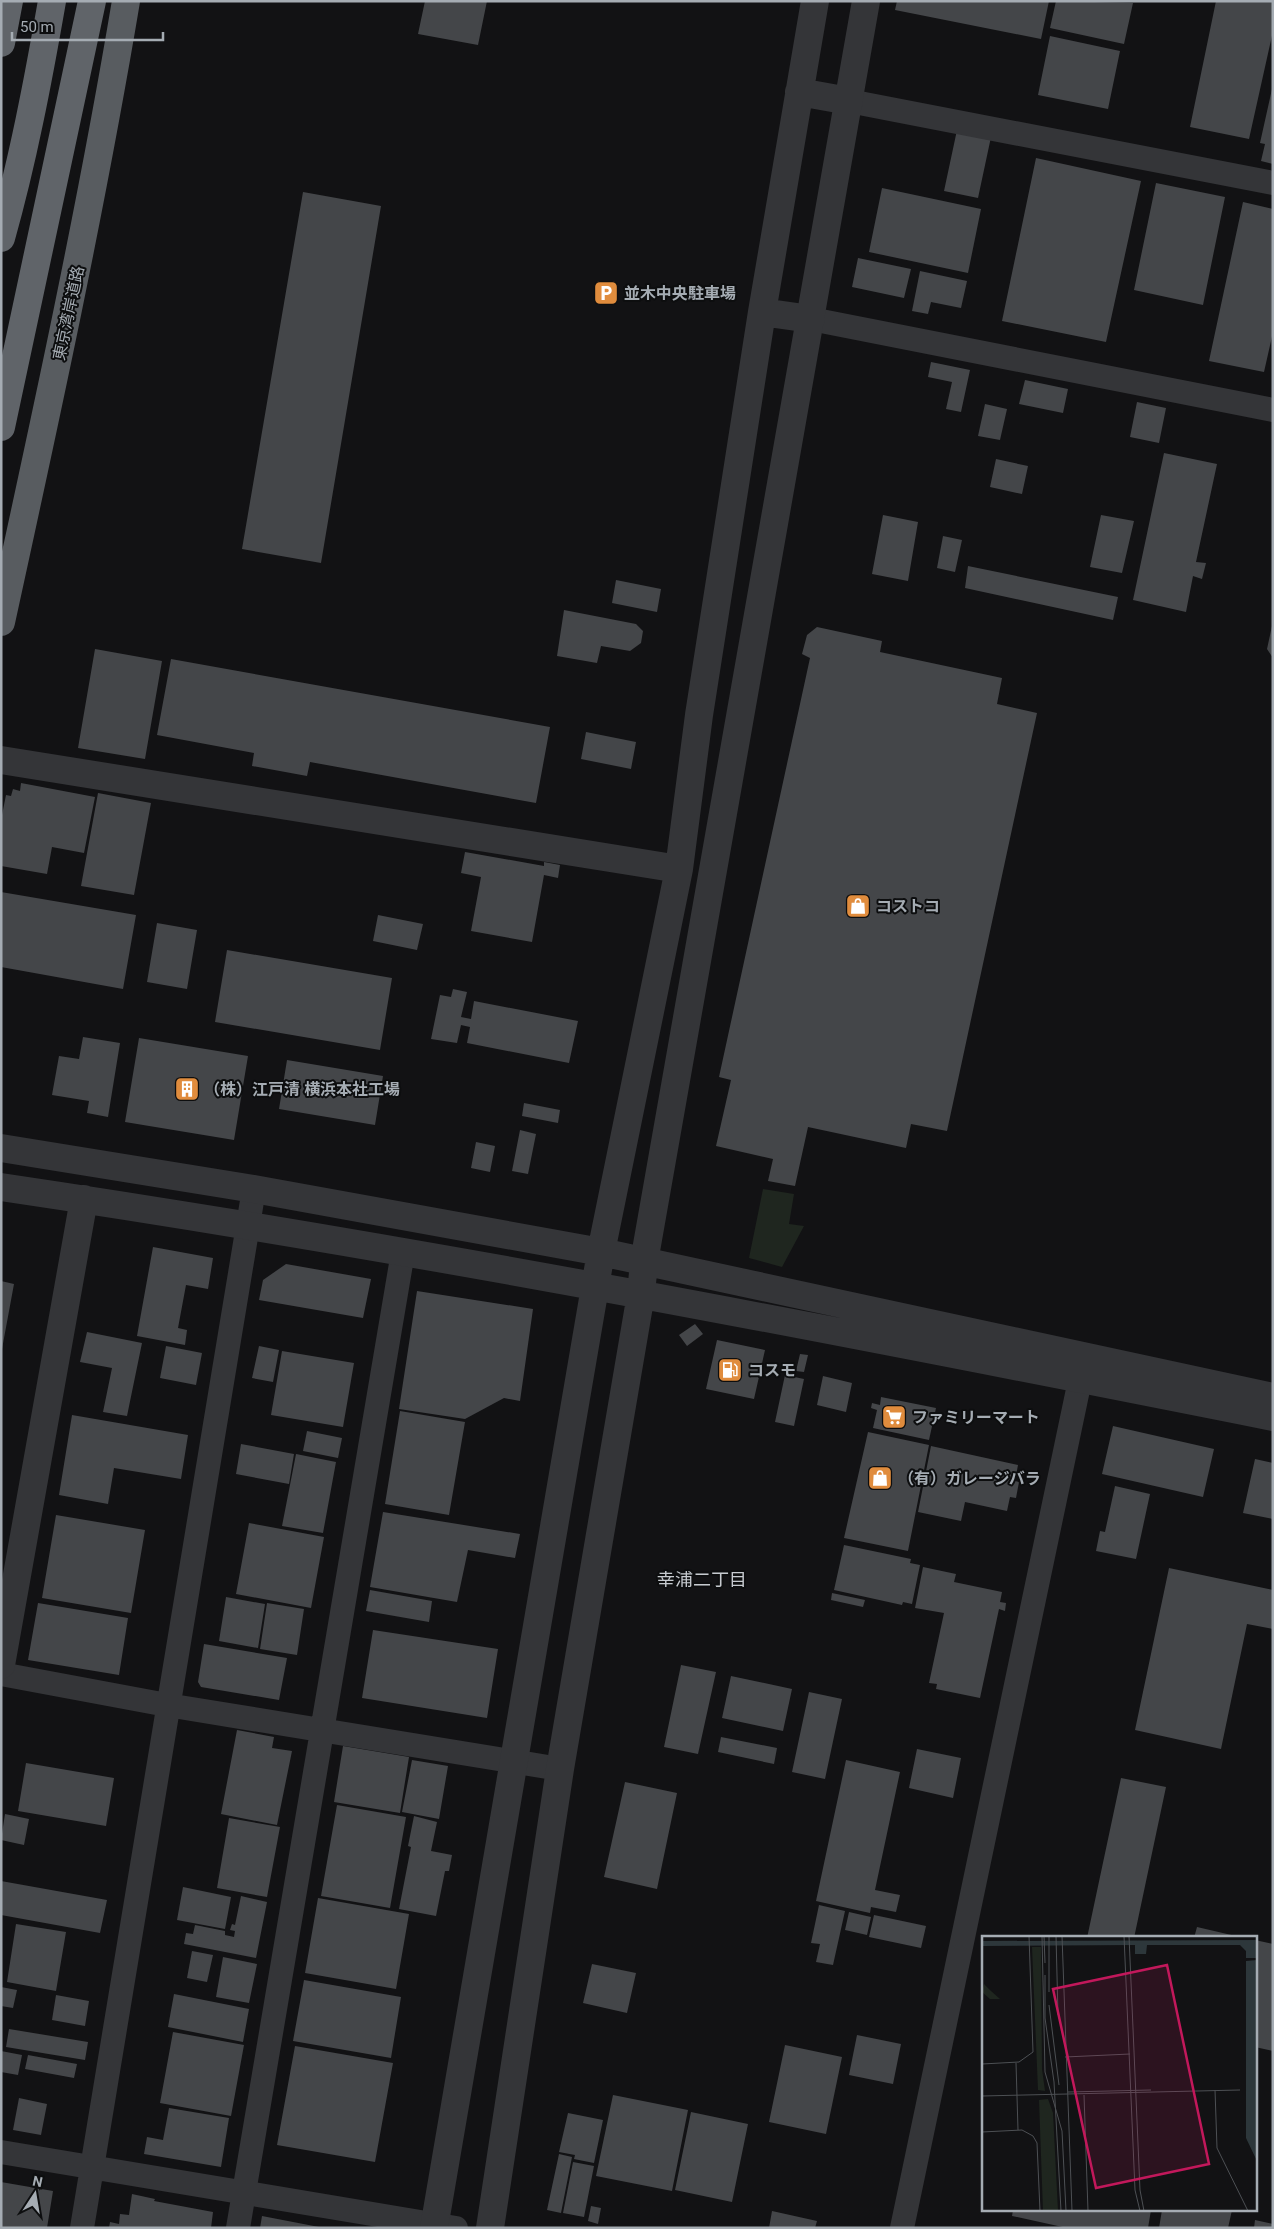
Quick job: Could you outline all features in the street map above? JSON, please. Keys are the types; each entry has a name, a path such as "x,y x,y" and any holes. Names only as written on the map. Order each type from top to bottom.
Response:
{"highway":[{"path":"1,43 9,1"},
{"path":"1,238 37,87 52,1"},
{"path":"1,427 92,1"},
{"name":"東京湾岸道路","path":"1,622 85,230 126,1"}],"street":[{"path":"1,2152 244,2191 442,2227 514,1761 601,1252 679,869 700,715 762,312 815,1"},
{"path":"490,2228 560,1769 641,1294 644,1262 866,1"},
{"path":"800,92 1273,183"},
{"path":"762,312 811,319 1273,410"},
{"path":"1,760 679,869"},
{"path":"1,1148 254,1189 601,1252 1083,1368 1273,1417"},
{"path":"1,1187 248,1225 595,1287 1273,1398"},
{"path":"82,2228 167,1705 254,1189"},
{"path":"1,1665 84,1199"},
{"path":"238,2228 403,1252"},
{"path":"902,2228 1083,1368"},
{"path":"1,1674 167,1705 560,1769"}],"shaded area":[{"path":"763,1189 794,1194 789,1224 804,1226 782,1267 749,1258"}],"building":[{"path":"425,1 487,1 478,45 418,34"},
{"path":"897,1 1049,1 1041,39 895,10"},
{"path":"1056,1 1133,3 1124,44 1050,28"},
{"path":"1216,1 1273,1 1273,31 1249,139 1190,127"},
{"path":"1050,36 1120,51 1108,109 1038,95"},
{"path":"1272,89 1273,164 1261,161 1265,144 1260,143"},
{"path":"957,130 991,137 978,198 944,191"},
{"path":"1036,158 1141,181 1106,342 1002,321"},
{"path":"1156,183 1225,197 1203,305 1134,290"},
{"path":"882,188 981,209 968,273 869,252"},
{"path":"303,192 381,206 321,563 242,549"},
{"path":"1243,202 1273,209 1273,332 1264,372 1209,361"},
{"path":"858,258 911,269 904,298 852,287"},
{"path":"920,271 967,281 961,308 931,302 928,314 912,311"},
{"path":"931,362 970,370 961,412 946,409 952,382 928,377"},
{"path":"1025,380 1068,389 1063,413 1019,404"},
{"path":"1137,402 1166,408 1159,443 1130,437"},
{"path":"985,404 1007,409 1000,440 978,436"},
{"path":"1164,453 1217,464 1196,562 1206,563 1202,579 1193,576 1186,612 1133,600"},
{"path":"996,459 1028,466 1022,494 990,487"},
{"path":"883,515 918,522 908,581 872,574"},
{"path":"1101,515 1134,521 1122,573 1090,567"},
{"path":"943,536 962,540 955,572 937,568"},
{"path":"968,566 1118,597 1113,620 965,588"},
{"path":"616,580 661,589 657,612 612,603"},
{"path":"564,610 636,624 643,631 641,643 630,651 601,646 597,663 557,656"},
{"path":"1273,626 1273,658 1267,649"},
{"path":"817,627 882,641 880,652 1002,678 997,704 1037,713 947,1131 911,1124 906,1148 808,1127 795,1186 768,1181 773,1159 716,1146 731,1080 719,1077 810,658 802,654 807,635"},
{"path":"95,649 162,661 145,759 78,748"},
{"path":"171,659 550,727 536,803 310,762 307,776 252,766 254,753 157,735"},
{"path":"586,732 636,742 631,769 581,759"},
{"path":"21,783 95,797 84,853 52,847 47,874 1,866 1,820 6,795 11,796 13,789 20,791"},
{"path":"98,793 151,803 134,895 81,886"},
{"path":"465,852 544,866 544,862 560,865 558,878 544,875 532,942 471,931 481,877 461,873"},
{"path":"1,892 136,915 123,989 1,967"},
{"path":"378,915 423,924 417,950 373,941"},
{"path":"157,923 197,930 187,989 147,982"},
{"path":"227,950 392,978 380,1050 215,1022"},
{"path":"453,989 467,992 461,1017 471,1019 474,1001 578,1021 569,1063 467,1043 470,1027 461,1025 457,1043 431,1039 440,995 451,997"},
{"path":"83,1037 120,1043 108,1117 87,1113 89,1101 52,1095 59,1056 79,1059"},
{"name":"（株）江戸清 横浜本社工場","path":"139,1038 248,1056 234,1140 125,1122"},
{"path":"287,1060 383,1076 375,1125 279,1109"},
{"path":"524,1103 560,1110 558,1123 522,1116"},
{"path":"520,1130 536,1134 528,1174 512,1171"},
{"path":"476,1142 495,1146 490,1172 471,1168"},
{"path":"153,1247 213,1258 208,1289 186,1285 178,1328 187,1330 185,1345 137,1336"},
{"path":"286,1264 371,1279 363,1318 259,1300 263,1280"},
{"path":"1,1281 14,1284 2,1349 1,1349"},
{"path":"417,1291 533,1309 520,1401 504,1398 465,1419 399,1409"},
{"path":"695,1324 703,1334 687,1346 679,1335"},
{"path":"87,1332 142,1343 127,1416 103,1412 112,1368 80,1362"},
{"path":"717,1340 765,1350 754,1399 706,1389"},
{"path":"166,1346 202,1353 196,1385 160,1378"},
{"path":"259,1346 279,1350 273,1382 252,1378"},
{"path":"282,1351 354,1363 343,1427 271,1415"},
{"path":"800,1354 808,1355 804,1372 796,1371"},
{"path":"785,1375 804,1379 794,1426 775,1422"},
{"path":"823,1376 852,1383 846,1412 817,1405"},
{"path":"881,1397 936,1408 929,1440 873,1428 877,1410 871,1408 872,1403 880,1405"},
{"path":"400,1411 465,1422 449,1515 385,1504"},
{"path":"72,1415 188,1435 181,1479 114,1468 108,1504 59,1495"},
{"path":"1113,1426 1214,1449 1203,1497 1102,1474"},
{"path":"307,1431 342,1438 338,1458 303,1451"},
{"path":"868,1432 929,1445 908,1551 844,1538"},
{"path":"241,1444 294,1454 289,1484 236,1474"},
{"path":"931,1446 1018,1465 1015,1481 1019,1482 1016,1498 1010,1497 1007,1511 965,1502 961,1521 918,1512"},
{"path":"296,1454 336,1462 323,1533 282,1526"},
{"path":"1255,1459 1273,1463 1273,1519 1243,1513"},
{"path":"1115,1486 1150,1494 1136,1559 1096,1551 1100,1531 1105,1532"},
{"path":"383,1512 520,1534 515,1558 468,1550 457,1602 370,1587"},
{"path":"56,1515 145,1530 131,1613 42,1598"},
{"path":"249,1523 324,1537 311,1608 236,1594"},
{"path":"844,1545 911,1559 910,1563 920,1565 912,1604 903,1602 902,1605 834,1590"},
{"path":"923,1567 956,1574 954,1582 1002,1592 1000,1602 1006,1603 1005,1611 999,1609 980,1698 936,1689 937,1684 929,1683 944,1613 915,1608"},
{"path":"1169,1568 1273,1590 1273,1629 1247,1624 1221,1749 1135,1730"},
{"path":"370,1590 432,1601 429,1622 366,1611"},
{"path":"832,1593 865,1600 863,1607 831,1600"},
{"path":"226,1597 265,1604 258,1648 219,1641"},
{"path":"38,1603 128,1618 119,1675 28,1660"},
{"path":"267,1603 304,1609 297,1655 260,1649"},
{"path":"373,1630 498,1649 487,1718 362,1698"},
{"path":"204,1644 287,1658 279,1700 201,1687 198,1682"},
{"path":"681,1665 716,1672 698,1754 664,1747"},
{"path":"731,1676 792,1689 783,1731 722,1718"},
{"path":"809,1692 842,1699 825,1779 792,1772"},
{"path":"237,1730 274,1737 272,1748 292,1751 277,1825 221,1814"},
{"path":"721,1737 777,1748 774,1764 718,1752"},
{"path":"343,1746 409,1757 400,1813 334,1802"},
{"path":"917,1749 961,1758 953,1798 909,1788"},
{"path":"412,1760 448,1766 439,1819 402,1812"},
{"path":"846,1760 900,1772 875,1890 900,1895 896,1912 871,1907 870,1913 816,1901"},
{"path":"26,1763 114,1778 106,1826 18,1811"},
{"path":"1121,1778 1166,1787 1134,1936 1087,1936"},
{"path":"625,1782 677,1793 657,1889 604,1877"},
{"path":"337,1805 406,1817 390,1908 321,1896"},
{"path":"5,1814 29,1819 24,1845 1,1840"},
{"path":"414,1816 437,1822 431,1851 452,1855 449,1871 445,1871 436,1916 399,1909 411,1847 408,1846"},
{"path":"229,1818 280,1827 267,1897 217,1888"},
{"path":"1,1881 107,1900 100,1933 1,1915"},
{"path":"183,1887 231,1897 225,1929 177,1920"},
{"path":"241,1896 267,1902 256,1958 184,1944 186,1933 193,1934 195,1925 225,1931 225,1935 234,1937 235,1931 230,1930 232,1924 235,1925"},
{"path":"318,1898 409,1914 396,1989 305,1973"},
{"path":"819,1905 845,1911 833,1965 816,1962 820,1944 811,1943"},
{"path":"849,1912 871,1917 867,1935 845,1930"},
{"path":"874,1915 926,1926 921,1948 869,1937"},
{"path":"16,1924 66,1932 56,1991 7,1982"},
{"path":"1197,1927 1236,1936 1195,1936"},
{"path":"1256,1940 1273,1944 1273,2051 1256,2047"},
{"path":"192,1951 213,1955 207,1982 187,1978"},
{"path":"223,1957 257,1964 249,2003 216,1997"},
{"path":"592,1964 636,1973 627,2013 583,2003"},
{"path":"304,1980 401,1997 391,2058 293,2041"},
{"path":"1,1987 17,1990 13,2008 1,2006"},
{"path":"174,1994 249,2009 243,2042 168,2027"},
{"path":"56,1995 89,2001 85,2026 52,2020"},
{"path":"9,2029 88,2042 85,2060 6,2047"},
{"path":"173,2032 244,2045 231,2116 160,2103"},
{"path":"857,2035 901,2044 893,2084 849,2075"},
{"path":"785,2045 842,2057 826,2134 769,2122"},
{"path":"295,2046 393,2063 375,2162 277,2145"},
{"path":"1,2051 22,2055 18,2075 1,2072"},
{"path":"28,2055 77,2064 74,2078 25,2069"},
{"path":"613,2095 688,2110 672,2191 596,2176"},
{"path":"19,2098 47,2104 41,2135 13,2130"},
{"path":"169,2108 229,2118 221,2167 144,2154 147,2137 163,2140"},
{"path":"691,2112 748,2124 732,2202 675,2190"},
{"path":"568,2113 603,2120 594,2163 574,2159 575,2155 559,2152"},
{"path":"559,2154 572,2157 561,2213 547,2210"},
{"path":"573,2162 594,2166 584,2217 563,2213"},
{"path":"1,2182 53,2191 47,2228 1,2228"},
{"path":"132,2194 155,2199 154,2201 213,2212 211,2228 109,2228 110,2222 119,2224 120,2214 129,2215"},
{"path":"591,2206 601,2208 598,2224 588,2221"},
{"path":"772,2211 817,2221 815,2228 769,2228"},
{"path":"1013,2212 1151,2212 1148,2228 1067,2228 1012,2216"},
{"path":"1162,2212 1232,2212 1228,2228 1159,2228"},
{"path":"262,2216 319,2227 319,2228 260,2228"},
{"path":"1255,2220 1273,2224 1273,2228 1254,2228"}],"place":[{"name":"並木中央駐車場","path":"606,293"},
{"name":"コストコ","path":"858,906"},
{"name":"（株）江戸清 横浜本社工場","path":"187,1089"},
{"name":"コスモ","path":"730,1370"},
{"name":"ファミリーマート","path":"894,1417"},
{"name":"（有）ガレージバラ","path":"880,1478"}],"district":[{"name":"幸浦二丁目","path":"702,1580"}]}
